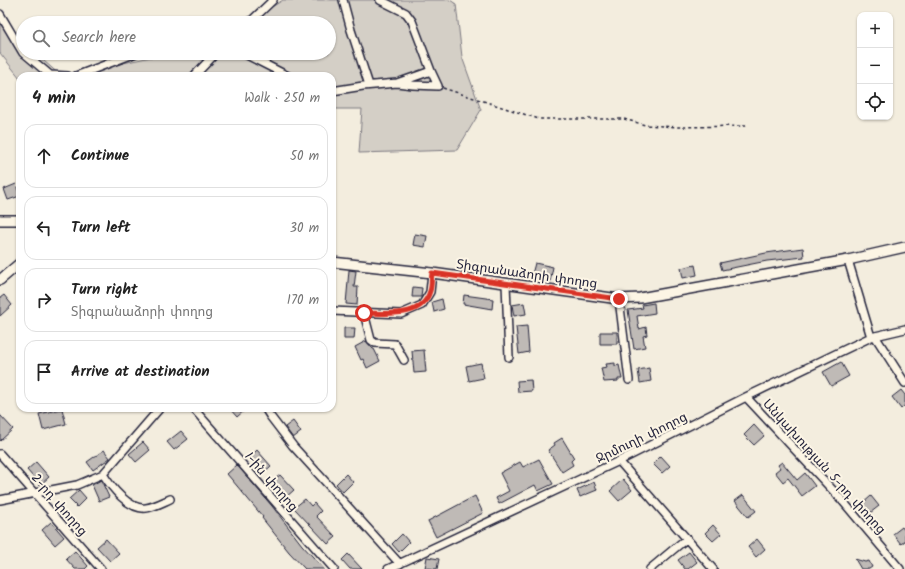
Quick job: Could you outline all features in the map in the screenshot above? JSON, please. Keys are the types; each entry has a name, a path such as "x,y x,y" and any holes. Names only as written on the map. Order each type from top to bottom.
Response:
{"main road":[{"path":"0,220 16,220"},
{"name":"Տիգրանաձորի փողոց","path":"336,262 432,273 619,299 640,298 848,260 905,247"},
{"path":"0,280 16,266"}],"street":[{"path":"257,16 274,0"},
{"path":"343,0 369,85"},
{"path":"336,90 369,85 397,83 438,86 431,72 412,22 406,13 380,0"},
{"path":"0,14 16,41"},
{"path":"32,60 46,72"},
{"path":"86,72 118,60"},
{"path":"198,72 208,60"},
{"path":"257,60 280,72"},
{"path":"397,83 431,72"},
{"path":"848,260 873,337 905,383"},
{"path":"336,311 401,314 422,305 430,292 432,273"},
{"path":"506,284 509,357"},
{"path":"619,299 629,380"},
{"path":"364,313 371,340 375,343 395,344 404,360"},
{"name":"Ջրմուղի փողոց","path":"388,569 619,462 746,397 873,337 905,329"},
{"name":"Անկախության 5-րդ փողոց","path":"746,397 841,499 900,569"},
{"path":"0,500 34,492 76,485 103,474 157,412"},
{"name":"1-ին փողոց","path":"197,412 334,569"},
{"path":"268,412 293,446 400,564"},
{"name":"2-րդ փողոց","path":"0,454 101,569"},
{"path":"619,462 713,569"},
{"path":"103,474 115,492 138,508 147,508 170,499"},
{"path":"650,569 686,539"}],"path":[{"path":"438,86 539,119 624,119 645,125 748,126"}],"shaded area":[{"path":"283,0 450,0 456,4 462,57 481,110 457,150 359,153 362,109 336,109 336,72 82,72 137,60 336,60 336,16 257,16"},
{"path":"2,23 16,36 16,60 43,60 56,72 16,73 0,53 0,24"}],"building":[{"path":"16,184 16,197 8,200 4,189"},
{"path":"415,234 427,236 425,247 413,245"},
{"path":"803,248 804,257 767,261 722,270 720,263 766,253"},
{"path":"535,263 553,267 550,282 531,278"},
{"path":"695,265 697,275 683,278 681,268"},
{"path":"349,270 356,271 354,287 358,287 357,305 346,304"},
{"path":"413,287 422,288 421,297 412,297"},
{"path":"4,295 12,305 0,316 0,298"},
{"path":"464,295 493,299 492,309 463,304"},
{"path":"442,299 444,309 434,312 432,302"},
{"path":"524,303 526,314 514,316 512,305"},
{"path":"654,303 655,313 637,316 639,329 646,327 647,335 643,336 645,347 634,349 628,310 643,308 642,305"},
{"path":"527,326 529,352 519,354 516,327"},
{"path":"344,328 355,328 354,339 344,339"},
{"path":"600,332 617,332 617,344 600,344"},
{"path":"366,341 374,349 380,361 367,368 363,359 361,360 355,347"},
{"path":"424,350 426,372 414,373 412,351"},
{"path":"841,362 849,376 831,386 823,372"},
{"path":"481,363 484,378 469,381 466,366"},
{"path":"615,363 615,366 619,365 622,379 618,379 618,381 604,382 601,368 607,367 606,364"},
{"path":"649,368 651,381 640,383 638,370"},
{"path":"531,380 532,391 518,392 517,381"},
{"path":"901,390 905,395 905,405 901,409 892,397"},
{"path":"48,412 63,412 66,424 43,430 39,414"},
{"path":"233,412 243,412 237,417"},
{"path":"0,415 13,429 0,441"},
{"path":"293,421 301,432 293,438 285,427"},
{"path":"754,425 764,436 754,445 744,435"},
{"path":"181,431 188,439 174,450 167,442"},
{"path":"562,438 574,458 571,461 573,465 562,472 548,450 555,445 554,443"},
{"path":"143,442 150,450 136,462 129,454"},
{"path":"104,450 110,458 93,470 87,462"},
{"path":"257,450 271,466 262,474 249,458"},
{"path":"661,456 670,466 662,473 653,464"},
{"path":"539,459 553,484 538,491 535,485 499,504 496,498 509,491 500,473 520,462 523,467"},
{"path":"36,462 49,477 40,485 27,470"},
{"path":"782,462 797,480 805,473 815,486 802,496 788,478 783,482 775,472 780,468 778,465"},
{"path":"237,465 272,506 302,545 324,569 305,569 289,552 262,518 263,517 227,474"},
{"path":"346,474 353,482 343,492 336,484"},
{"path":"280,475 294,490 285,498 271,482"},
{"path":"623,479 632,490 619,501 610,491"},
{"path":"101,480 109,497 99,501 92,485"},
{"path":"594,482 597,490 580,497 577,490"},
{"path":"79,490 86,498 77,507 69,499"},
{"path":"743,495 756,511 748,517 735,501"},
{"path":"475,496 483,513 436,537 428,521"},
{"path":"871,496 879,506 870,513 862,504"},
{"path":"305,499 311,506 314,503 321,511 316,516 336,537 328,544 294,508"},
{"path":"51,522 64,537 55,545 42,530"},
{"path":"713,525 721,534 713,541 705,533"},
{"path":"902,527 905,531 905,541 901,544 893,534"},
{"path":"402,534 409,542 399,552 392,544"},
{"path":"106,539 119,553 110,561 97,547"},
{"path":"757,539 765,549 756,557 748,547"},
{"path":"75,551 88,566 85,569 75,569 66,559"},
{"path":"689,552 697,562 688,569 685,569 678,560"},
{"path":"348,554 362,569 350,569 342,560"},
{"path":"427,557 439,559 437,569 425,568"},
{"path":"855,559 865,562 869,561 872,567 869,569 861,569"}],"route":[{"path":"364,313 401,314 422,305 430,292 432,273 619,299"}]}
